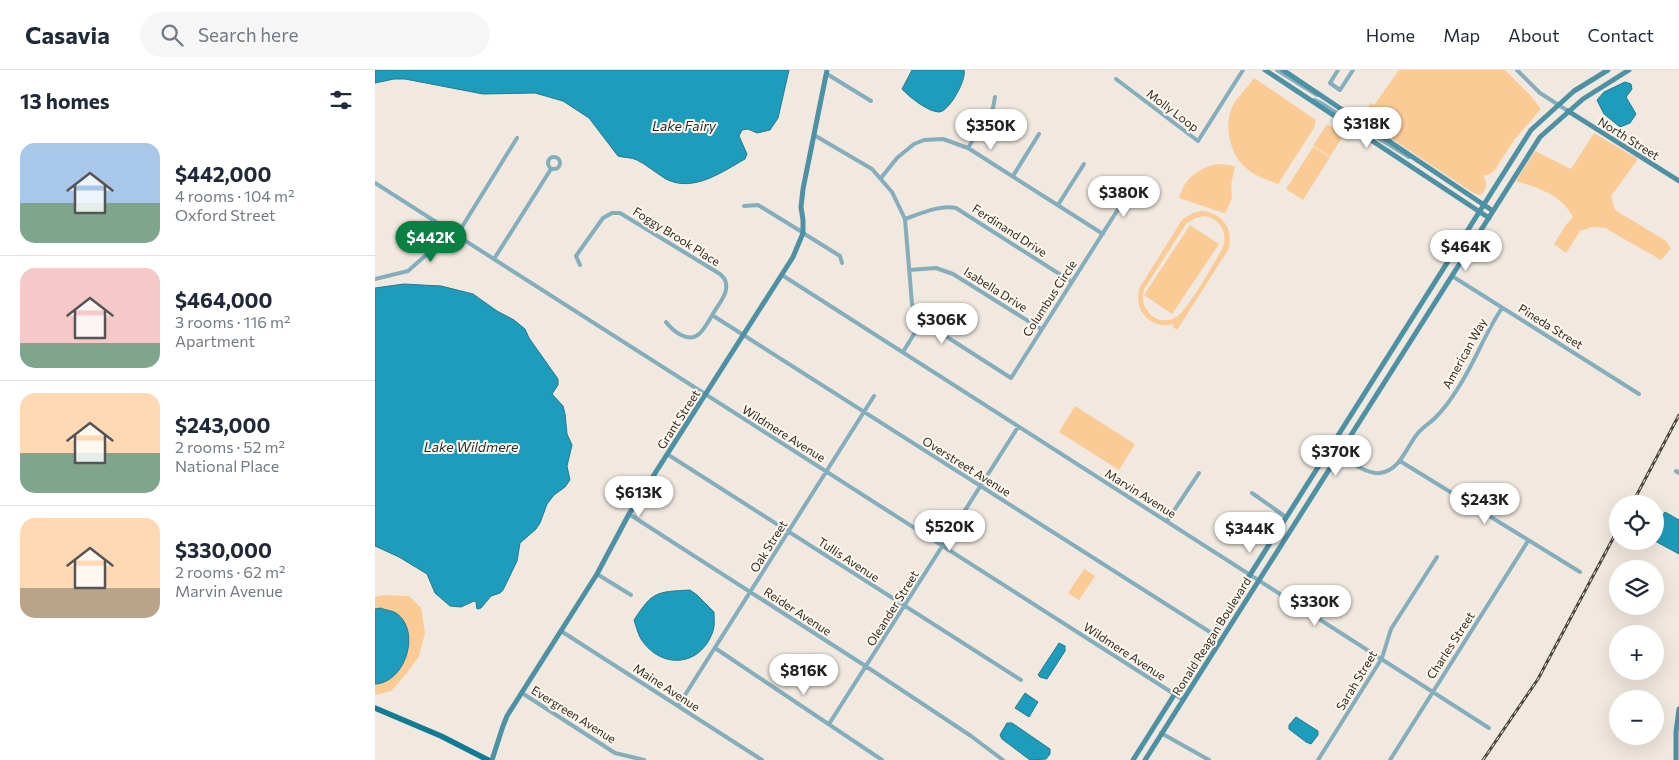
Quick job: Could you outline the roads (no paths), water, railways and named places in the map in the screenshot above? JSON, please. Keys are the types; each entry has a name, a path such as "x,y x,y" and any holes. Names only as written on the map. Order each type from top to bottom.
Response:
{"main road":[{"path":"1266,70 1489,218"},
{"path":"1283,70 1493,210"},
{"name":"Ronald Reagan Boulevard","path":"1133,760 1531,130 1574,91 1609,70"},
{"name":"Ronald Reagan Boulevard","path":"1145,760 1540,137 1583,99 1629,70"},
{"name":"Grant Street","path":"492,760 503,726 597,574 629,514 793,257 803,233 801,207 803,189 827,72"},
{"name":"North Street","path":"1568,111 1678,180"},
{"path":"1417,310 1425,316"},
{"path":"375,708 441,736 488,760"},
{"path":"1676,760 1676,732 1679,709"}],"street":[{"name":"Molly Loop","path":"1116,79 1198,141 1243,70"},
{"path":"1277,70 1311,93 1326,98"},
{"path":"1338,70 1330,83 1340,90 1353,70"},
{"path":"1517,70 1540,93 1568,111"},
{"path":"827,72 871,101"},
{"path":"968,148 993,108 995,97"},
{"path":"1309,99 1321,102 1351,122 1357,124 1362,122"},
{"path":"1356,130 1360,128 1365,129 1402,154 1425,164"},
{"path":"1013,176 1039,134"},
{"path":"814,135 872,169 892,192 905,218 912,304 922,321 903,352"},
{"path":"457,235 517,138"},
{"path":"881,178 905,150 925,140 943,139 968,148 1103,234"},
{"path":"1058,205 1084,164"},
{"path":"494,259 551,168"},
{"name":"Wildmere Avenue","path":"375,182 1182,699"},
{"name":"Columbus Circle","path":"922,321 1011,378 1129,192"},
{"path":"744,206 758,205 840,256 842,263"},
{"name":"Ferdinand Drive","path":"905,218 939,208 956,208 1072,282"},
{"name":"Foggy Brook Place","path":"580,265 576,256 603,218 612,213 624,214 725,279 725,294 700,334 692,337 680,335 671,329 667,322"},
{"path":"375,279 408,271 451,231"},
{"name":"Isabella Drive","path":"909,270 936,268 953,274 1041,329"},
{"name":"Marvin Avenue","path":"782,275 1489,728"},
{"name":"Pineda Street","path":"1452,276 1639,394"},
{"name":"American Way","path":"1329,448 1366,471 1377,474 1395,466 1417,433 1436,417 1458,388 1492,323 1502,308"},
{"name":"Overstreet Avenue","path":"712,315 1213,634"},
{"name":"Oak Street","path":"678,706 874,396"},
{"name":"Oleander Street","path":"829,724 1018,427"},
{"name":"Tullis Avenue","path":"667,454 1021,680"},
{"path":"1400,461 1580,572"},
{"path":"1167,521 1199,473"},
{"path":"1252,494 1287,517"},
{"name":"Reider Avenue","path":"629,514 867,667 971,736 1003,760"},
{"name":"Charles Street","path":"1390,760 1528,541"},
{"name":"Sarah Street","path":"1318,760 1382,658 1391,629 1437,557"},
{"path":"597,574 631,595"},
{"name":"Maine Avenue","path":"561,631 762,760"},
{"path":"715,648 882,760"},
{"name":"Evergreen Avenue","path":"522,693 615,753 643,760"},
{"path":"1161,733 1209,760"}],"water":[{"name":"Lake Fairy","path":"375,70 789,70 778,118 770,130 757,133 748,129 742,130 739,136 747,154 745,159 717,175 687,184 676,183 666,179 635,159 618,156 589,118 563,101 535,93 483,94 405,79 375,83"},
{"path":"912,70 964,70 964,74 960,87 952,101 948,107 939,112 924,107 902,89"},
{"path":"1625,82 1631,84 1632,89 1626,97 1636,114 1630,123 1620,127 1604,114 1597,100 1604,92"},
{"name":"Lake Wildmere","path":"404,284 441,286 473,294 525,329 529,338 558,379 558,385 552,394 563,406 567,434 572,445 567,466 570,480 547,504 536,529 520,543 517,561 503,590 491,596 481,608 477,609 476,602 474,601 461,607 450,606 435,593 427,574 399,557 375,546 375,288"},
{"path":"1665,512 1679,520 1679,554 1664,546"},
{"path":"690,590 714,612 713,631 707,643 690,658 669,660 649,649 641,639 634,620 646,603 656,595 670,591"},
{"path":"381,608 396,613 404,621 409,643 407,655 395,675 386,681 375,684 375,609"},
{"path":"1059,643 1065,646 1065,651 1047,679 1040,677 1038,675"},
{"path":"1025,693 1038,702 1029,717 1015,708"},
{"path":"1296,717 1318,731 1318,735 1311,744 1289,729 1289,725"},
{"path":"1007,723 1012,723 1050,749 1050,754 1046,759 1030,760 1002,739 1000,735"}],"railway":[{"path":"1637,495 1679,415"},
{"path":"1483,760 1538,679 1609,546"}]}
